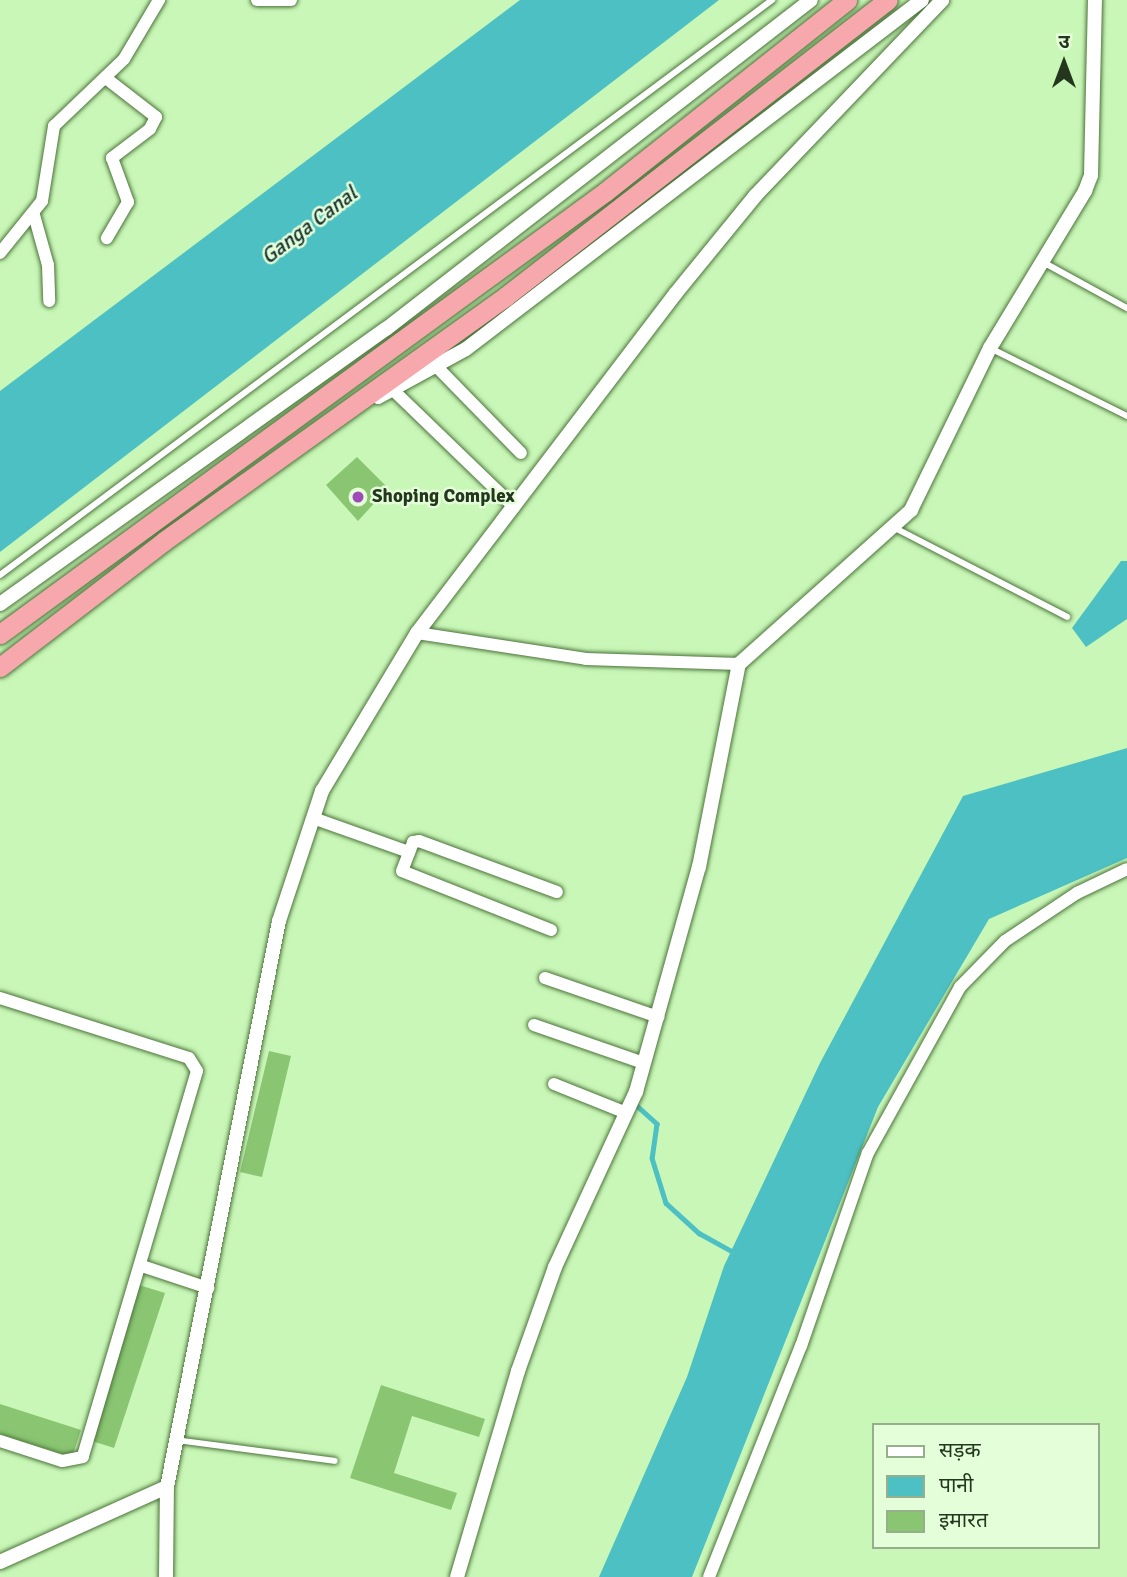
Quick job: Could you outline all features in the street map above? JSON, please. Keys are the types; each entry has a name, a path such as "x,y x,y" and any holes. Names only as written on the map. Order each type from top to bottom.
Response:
{"highway":[{"path":"0,634 594,200 847,0"},
{"path":"0,667 327,424 506,296 887,0"}],"street":[{"path":"0,253 34,215 47,181 54,126 63,113 107,79 159,0"},
{"path":"257,0 291,0"},
{"path":"0,604 386,329 811,0"},
{"path":"327,424 466,349 674,195 922,0"},
{"path":"166,1577 167,1487 279,921 313,818 363,716 416,633 755,196 942,0"},
{"path":"457,1577 522,1358 580,1205 644,1063 699,867 739,664 911,510 990,348 1091,175 1095,0"},
{"path":"107,79 156,117 150,128 112,158 128,202 107,238"},
{"path":"34,215 48,265 49,301"},
{"path":"435,365 521,453"},
{"path":"392,389 514,507"},
{"path":"416,633 586,659 739,664"},
{"path":"313,818 409,852"},
{"path":"551,930 404,876 409,852 419,841 557,892"},
{"path":"709,1577 801,1346 868,1153 960,987 1005,941 1077,893 1127,869"},
{"path":"545,978 658,1017"},
{"path":"0,998 196,1063 142,1266 83,1457 62,1461 0,1441"},
{"path":"534,1025 644,1063"},
{"path":"554,1084 624,1112"},
{"path":"142,1266 208,1288"},
{"path":"0,1562 167,1487"}],"lane":[{"path":"0,575 772,0"},
{"path":"1040,261 1127,308"},
{"path":"990,348 1127,416"},
{"path":"894,527 1067,617"},
{"path":"176,1440 335,1461"}],"water":[{"name":"Ganga Canal","path":"520,0 719,0 0,552 0,391"},
{"path":"1121,561 1127,561 1127,619 1086,647 1072,628"},
{"path":"1127,748 1127,858 989,919 878,1107 692,1577 599,1577 687,1377 724,1266 820,1063 963,796"}],"building":[{"name":"Shoping Complex","path":"357,457 388,488 358,521 326,485"},
{"path":"269,1051 291,1056 262,1177 240,1172"},
{"path":"139,1285 165,1293 114,1448 89,1440"},
{"path":"381,1385 485,1419 479,1437 412,1416 394,1473 457,1493 451,1510 350,1478"},
{"path":"0,1404 81,1430 72,1457 0,1434"}],"waterway":[{"path":"634,1103 657,1124 652,1158 666,1203 699,1233 731,1251"}],"place":[{"name":"Shoping Complex","path":"358,497"}]}
